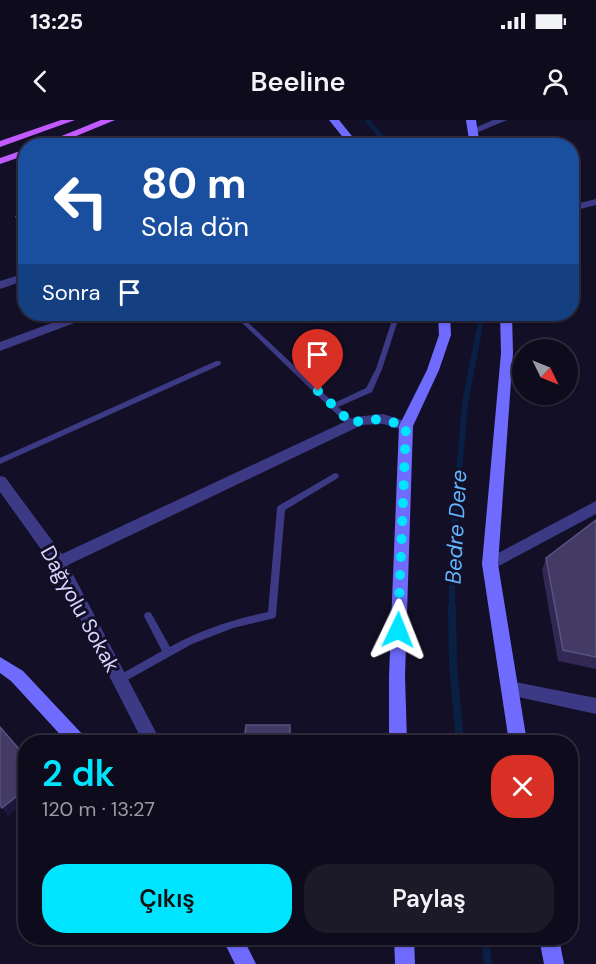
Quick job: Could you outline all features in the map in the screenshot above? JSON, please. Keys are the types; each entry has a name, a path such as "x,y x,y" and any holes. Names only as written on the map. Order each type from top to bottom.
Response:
{"main road":[{"path":"0,144 70,120"},
{"path":"63,138 111,120"},
{"path":"334,120 349,138"},
{"path":"471,120 474,138"},
{"path":"0,161 18,155"},
{"path":"399,735 397,675 406,426 433,370 445,335 444,321"},
{"path":"506,321 507,353 490,564 517,735"},
{"path":"0,664 17,676 72,735"},
{"path":"236,945 246,964"},
{"path":"404,945 405,964"},
{"path":"550,945 554,964"}],"street":[{"path":"473,131 502,120"},
{"path":"579,206 596,202"},
{"path":"0,285 18,279"},
{"path":"0,347 68,321"},
{"path":"59,562 360,420 383,419 406,426"},
{"name":"Dağyolu Sokak","path":"0,481 59,562 148,735"},
{"path":"490,564 596,507"},
{"path":"510,688 596,705"}],"lane":[{"path":"243,321 352,424"},
{"path":"334,406 369,390 379,369 395,321"},
{"path":"0,461 218,363"},
{"path":"119,680 189,641 232,624 272,615 281,508 335,476"},
{"path":"148,616 168,653"}],"building":[{"path":"596,520 596,657 563,650 546,558"},
{"path":"246,725 290,725 290,735 245,735"},
{"path":"0,727 18,748 18,795 2,808 0,805"}],"waterway":[{"name":"Bedre Dere","path":"367,120 382,138"},
{"name":"Bedre Dere","path":"479,332 480,321"},
{"name":"Bedre Dere","path":"452,606 452,553 465,403 479,331"},
{"name":"Bedre Dere","path":"452,606 453,665 459,735"},
{"name":"Bedre Dere","path":"486,945 488,964"}],"route":[{"path":"318,391 352,424 360,420 383,419 406,426 398,630"}]}
